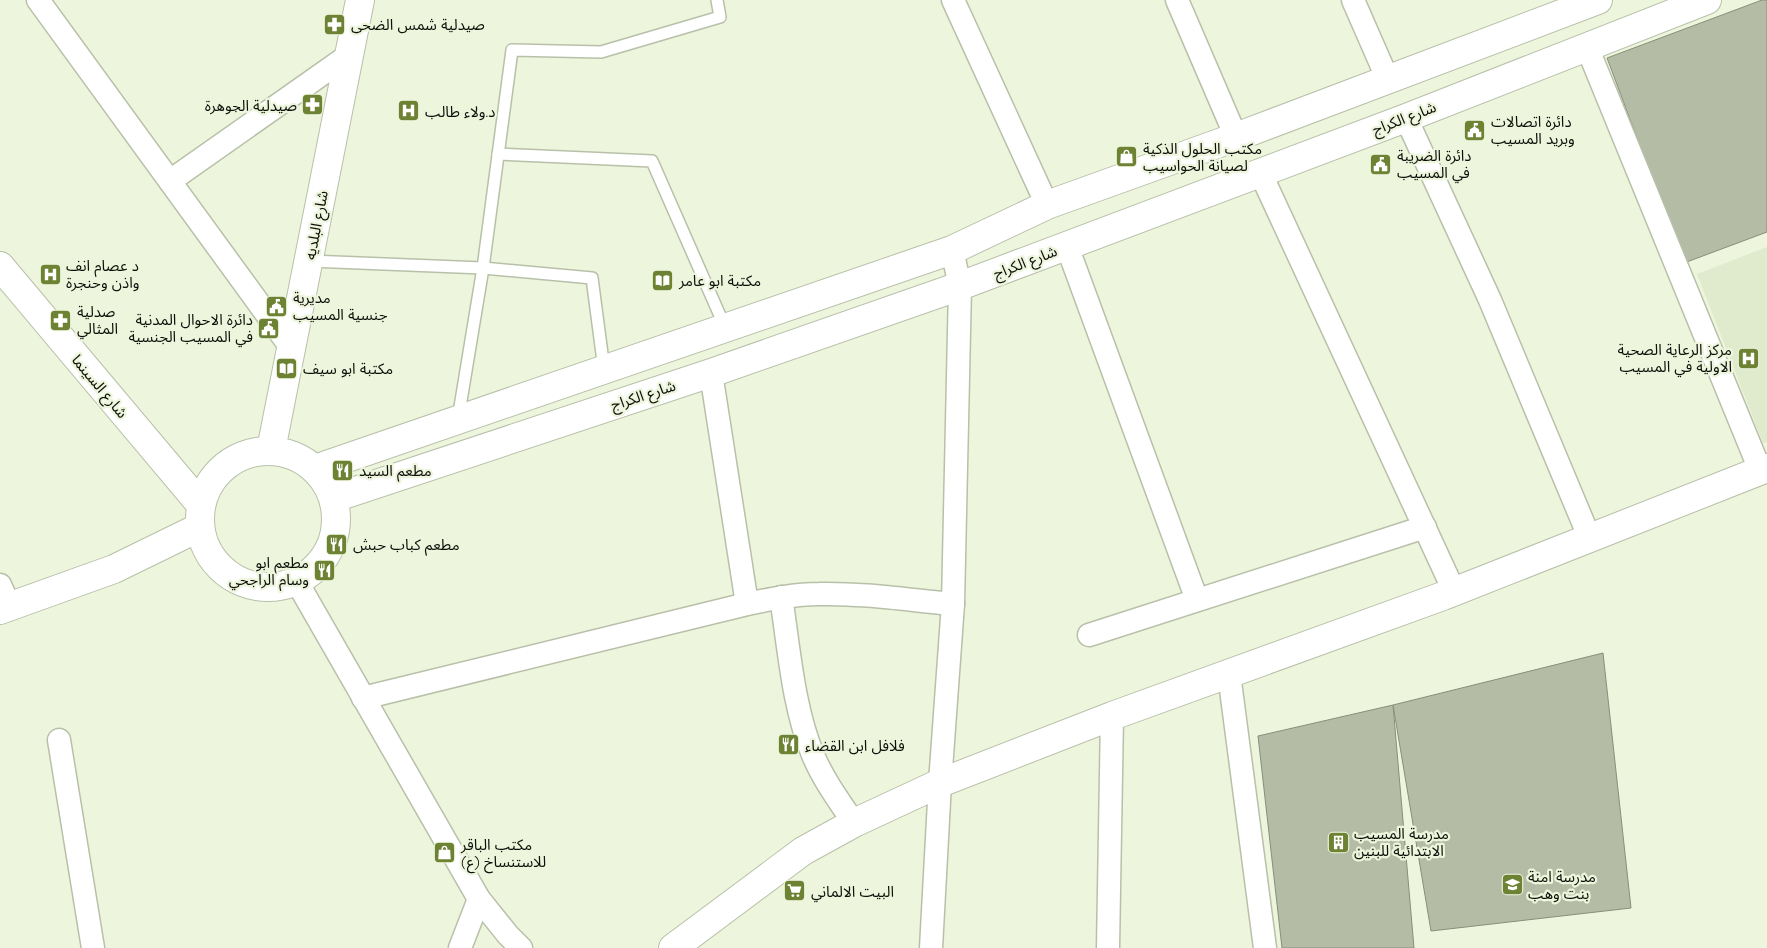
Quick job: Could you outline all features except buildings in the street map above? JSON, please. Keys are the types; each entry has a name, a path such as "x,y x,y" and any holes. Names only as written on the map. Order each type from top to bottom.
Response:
{"main road":[{"name":"شارع البلديه","path":"272,450 360,0"},
{"name":"شارع الكراج","path":"334,498 711,373 960,286 1406,118 1707,0"},
{"path":"316,469 952,250 1047,205 1388,80 1583,3"},
{"name":"شارع السينما","path":"0,266 200,516"},
{"path":"272,450 303,459 316,469 326,482 334,498 337,523 331,547 317,568 297,582 272,588 246,585 224,572 208,552 200,516 209,484 222,468 237,458 254,452 272,450"},
{"path":"673,948 803,851 854,823 940,783 1112,716 1454,592 1764,469"},
{"path":"3,600 114,569 200,516"}],"street":[{"path":"38,0 292,349"},
{"path":"953,0 1047,205"},
{"path":"1177,0 1236,137"},
{"path":"1353,0 1388,80"},
{"path":"1587,47 1764,469"},
{"path":"170,181 349,55"},
{"path":"1406,118 1490,300 1590,539"},
{"path":"1260,172 1454,592"},
{"path":"1067,246 1197,600"},
{"path":"931,948 940,783 953,604 960,286 952,250"},
{"path":"711,373 747,604"},
{"path":"1089,635 1425,527"},
{"path":"297,582 479,899 521,948"},
{"path":"363,698 782,597 853,594 953,604"},
{"path":"782,597 798,707 813,755 831,789 854,823"},
{"path":"1229,674 1265,948"},
{"path":"1108,948 1112,716"},
{"path":"59,740 93,948"},
{"path":"460,948 479,899"}],"lane":[{"path":"458,420 483,268 512,50 601,52 720,17 717,0"},
{"path":"498,154 652,161 725,327"},
{"path":"310,261 483,268 592,278 604,369"}],"shaded area":[{"name":"مركز الرعاية الصحية الاولية في المسيب","path":"1767,247 1767,442 1763,443 1697,274"}],"place":[{"name":"صيدلية شمس الضحى","path":"335,24"},
{"name":"صيدلية الجوهرة","path":"313,105"},
{"name":"د.ولاء طالب","path":"409,111"},
{"name":"دائرة اتصالات وبريد المسيب","path":"1475,130"},
{"name":"مكتب الحلول الذكية لصيانة الحواسيب","path":"1127,157"},
{"name":"دائرة الضريبة في المسيب","path":"1381,164"},
{"name":"د عصام انف واذن وحنجرة","path":"50,274"},
{"name":"مكتبة ابو عامر","path":"663,280"},
{"name":"مديرية جنسية المسيب","path":"277,306"},
{"name":"صدلية المثالي","path":"61,320"},
{"name":"دائرة الاحوال المدنية في المسيب الجنسية","path":"269,328"},
{"name":"مركز الرعاية الصحية الاولية في المسيب","path":"1748,358"},
{"name":"مكتبة ابو سيف","path":"287,368"},
{"name":"مطعم السيد","path":"343,470"},
{"name":"مطعم كباب حبش","path":"337,544"},
{"name":"مطعم ابو وسام الراجحي","path":"325,571"},
{"name":"فلافل ابن القضاء","path":"789,745"},
{"name":"مدرسة المسيب الابتدائية للبنين","path":"1338,842"},
{"name":"مكتب الباقر (ع) للاستنساخ","path":"445,853"},
{"name":"مدرسة امنة بنت وهب","path":"1512,885"},
{"name":"البيت الالماني","path":"795,891"}]}
